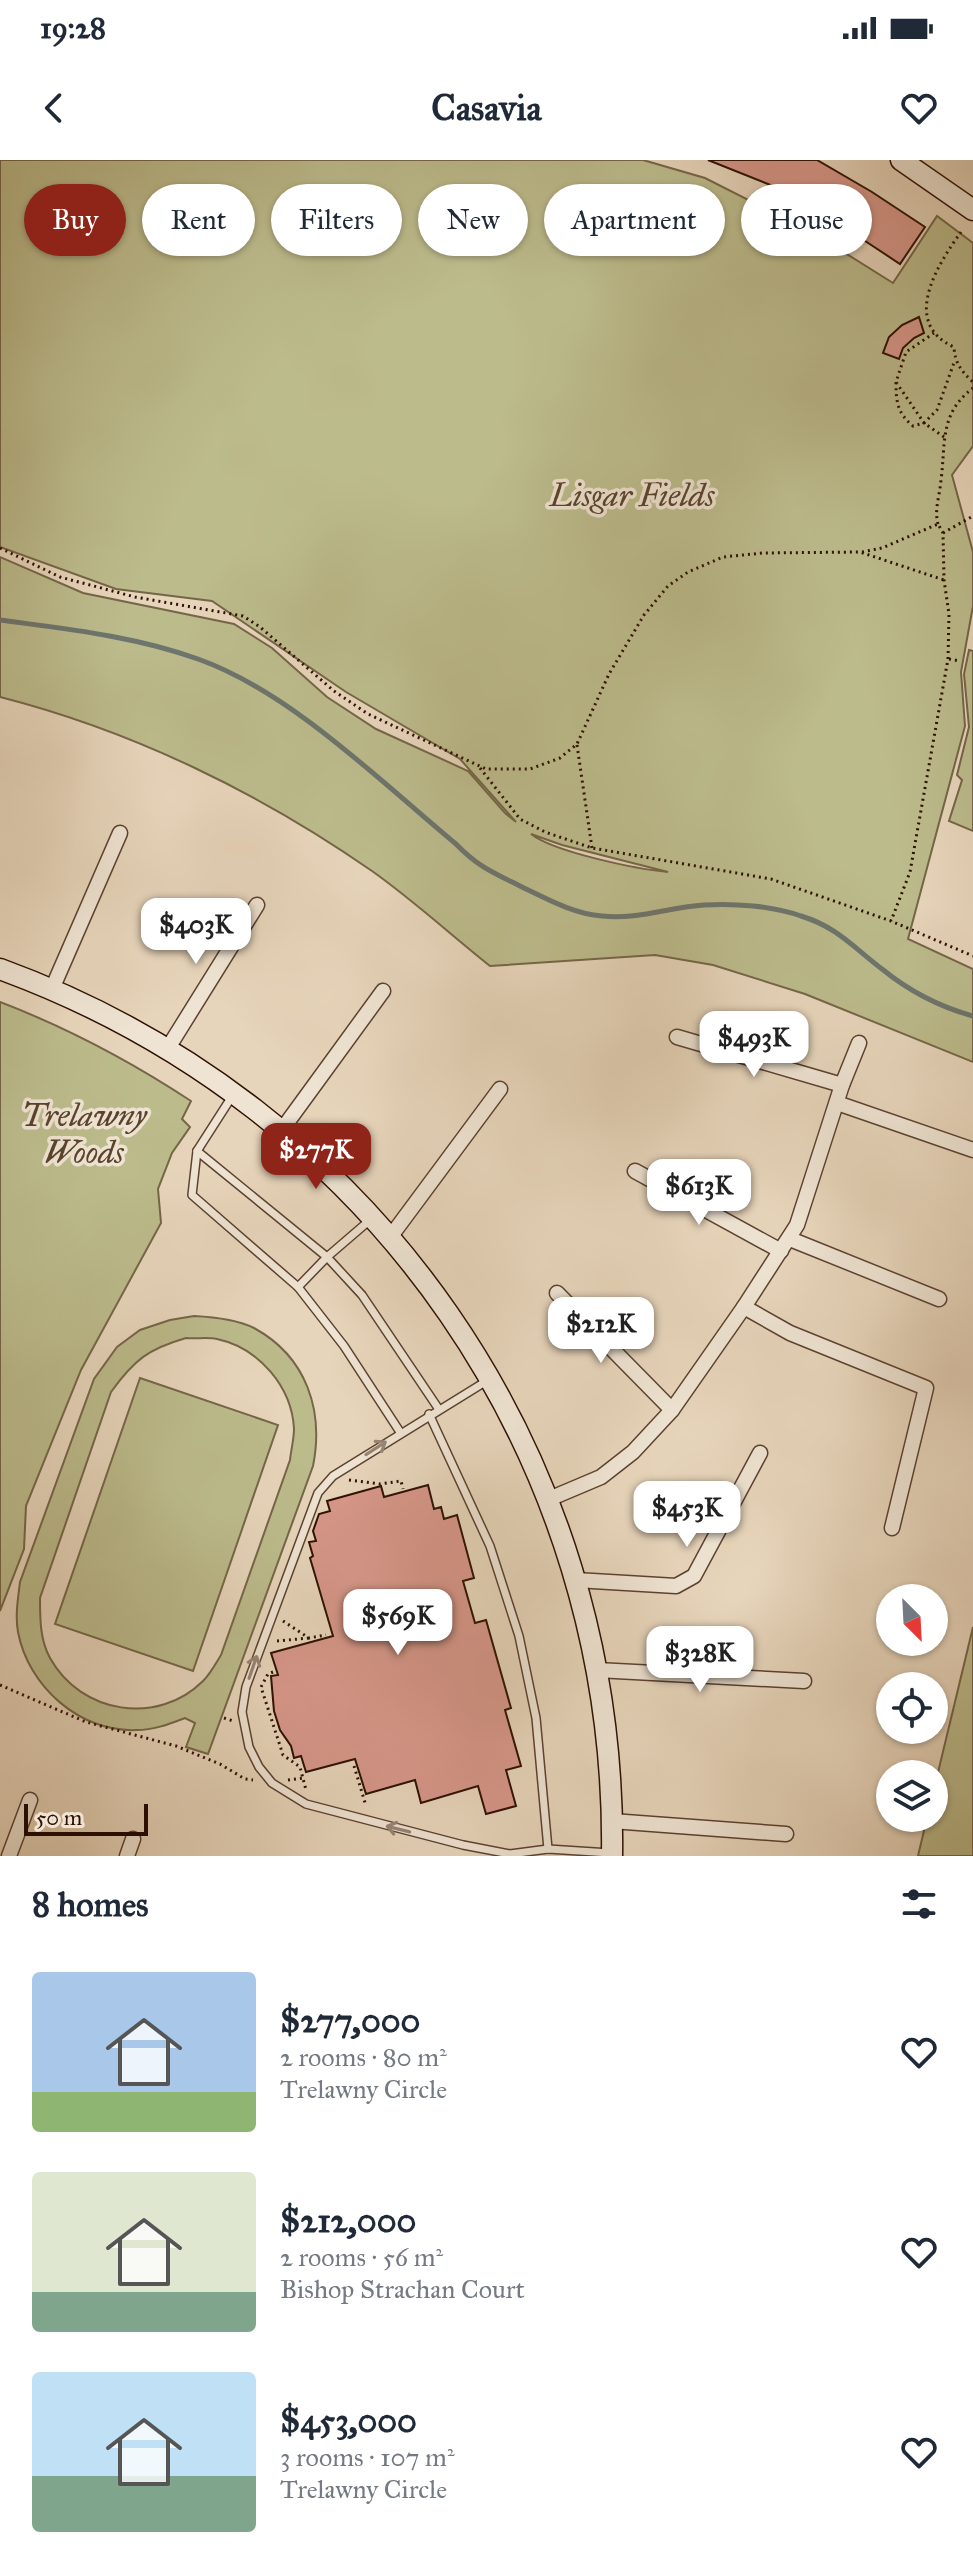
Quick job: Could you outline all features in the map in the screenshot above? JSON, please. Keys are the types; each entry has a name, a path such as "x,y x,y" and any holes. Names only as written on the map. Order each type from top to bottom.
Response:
{"street":[{"path":"901,160 973,210"},
{"path":"52,989 120,833"},
{"path":"168,1048 257,905"},
{"path":"0,969 52,989 136,1029 234,1095 333,1176 374,1217 443,1307 523,1437 549,1499 576,1580 597,1670 606,1729 612,1855"},
{"path":"281,1131 383,991"},
{"path":"677,1037 842,1085"},
{"path":"549,1499 583,1487 633,1452 672,1410 744,1307 797,1225 842,1085 859,1043"},
{"path":"391,1236 500,1089"},
{"path":"837,1103 973,1150"},
{"path":"635,1171 786,1245 939,1299"},
{"path":"557,1293 672,1410"},
{"path":"744,1307 790,1333 926,1388 892,1528"},
{"path":"576,1580 685,1584 694,1576 760,1453"},
{"path":"597,1670 804,1681"},
{"path":"9,1856 30,1800"},
{"path":"612,1821 786,1834"},
{"path":"127,1856 133,1839"}],"lane":[{"path":"234,1095 197,1151 192,1195 298,1287 344,1346 400,1432"},
{"path":"197,1151 327,1257 362,1295 438,1408"},
{"path":"298,1287 327,1257 374,1217"},
{"path":"490,1379 400,1432 328,1482 318,1493 246,1687 242,1712 249,1747 272,1783 310,1805 510,1854 548,1849 612,1855"},
{"path":"429,1414 490,1546 519,1636 536,1718 548,1849"}],"path":[{"path":"934,333 906,352 896,382 896,405 913,426 924,423 937,410 955,360 954,347 941,341 927,318 927,300 932,280 961,232"},
{"path":"955,360 973,382"},
{"path":"896,382 924,423 944,437"},
{"path":"891,921 910,872 948,659 949,614 944,580 943,533 936,515 944,437 950,416 961,397 973,388"},
{"path":"943,533 973,516"},
{"path":"0,548 60,577 135,597 243,616 334,691 368,714 486,769 530,769 560,758 577,744 609,674 644,615 668,586 688,572 723,557 763,553 860,552 882,548 938,524"},
{"path":"860,552 944,580"},
{"path":"948,659 960,661"},
{"path":"577,744 592,848"},
{"path":"479,766 520,819 545,832 592,848 771,879 891,921 973,956"},
{"path":"328,1482 349,1480 380,1484 401,1481 403,1489"},
{"path":"273,1612 309,1638"},
{"path":"261,1645 326,1635"},
{"path":"273,1672 268,1674 261,1687 283,1755 300,1767 310,1805"},
{"path":"0,1685 86,1722 176,1746 220,1764 245,1779 272,1783"},
{"path":"354,1766 370,1822"}],"green space":[{"name":"Lisgar Fields","path":"0,160 643,160 717,184 544,184 544,256 725,256 725,188 741,196 741,256 850,256 893,283 937,216 973,243 973,446 952,475 973,552 973,606 961,672 965,726 908,939 973,969 973,1062 805,994 713,965 655,955 490,966 372,871 240,791 147,746 50,711 0,697 0,557 83,593 234,624 272,648 327,697 376,729 468,771 516,822 460,759 346,692 212,601 116,589 0,547","holes":["531,834 562,845 668,872 576,853"]},
{"path":"969,650 973,651 973,831 949,821 962,780 957,775 969,727 964,674"},
{"name":"Trelawny Woods","path":"0,1002 98,1046 191,1101 182,1119 190,1127 172,1153 158,1189 161,1223 81,1370 26,1506 24,1549 0,1611"},
{"path":"194,1316 225,1319 254,1328 272,1340 287,1354 308,1387 316,1425 313,1466 208,1754 186,1747 195,1723 185,1718 155,1728 137,1730 96,1724 77,1715 45,1688 33,1671 17,1626 20,1582 94,1379 117,1347 140,1330","holes":["186,1338 213,1338 232,1344 259,1360 270,1372 280,1384 292,1413 294,1433 290,1460 221,1655 210,1672 185,1695 164,1704 143,1708 121,1707 100,1702 81,1692 64,1677 44,1644 40,1598 111,1392 143,1357"]},
{"path":"140,1378 278,1425 193,1671 55,1624"},
{"path":"973,1627 973,1856 918,1856 924,1832 948,1832 948,1760 941,1760 945,1744 948,1744 948,1731"}],"building":[{"path":"708,160 817,160 858,184 768,184"},
{"path":"872,192 925,227 900,264 872,246"},
{"path":"919,317 924,333 903,348 899,359 883,353 889,337 902,325"},
{"path":"428,1485 434,1509 441,1507 444,1519 457,1515 474,1578 463,1581 475,1623 486,1620 511,1708 505,1710 521,1766 506,1770 516,1806 486,1814 478,1786 421,1803 415,1780 366,1794 355,1759 306,1772 301,1756 294,1758 274,1711 271,1676 278,1675 271,1653 333,1636 310,1558 313,1556 309,1542 316,1541 313,1531 319,1514 330,1511 327,1501 381,1486 384,1497"}],"waterway":[{"path":"0,620 149,644 233,674 267,693 334,741 479,864 561,905 592,915 615,917 716,904 753,906 790,913 835,932 914,991 973,1016"}]}
